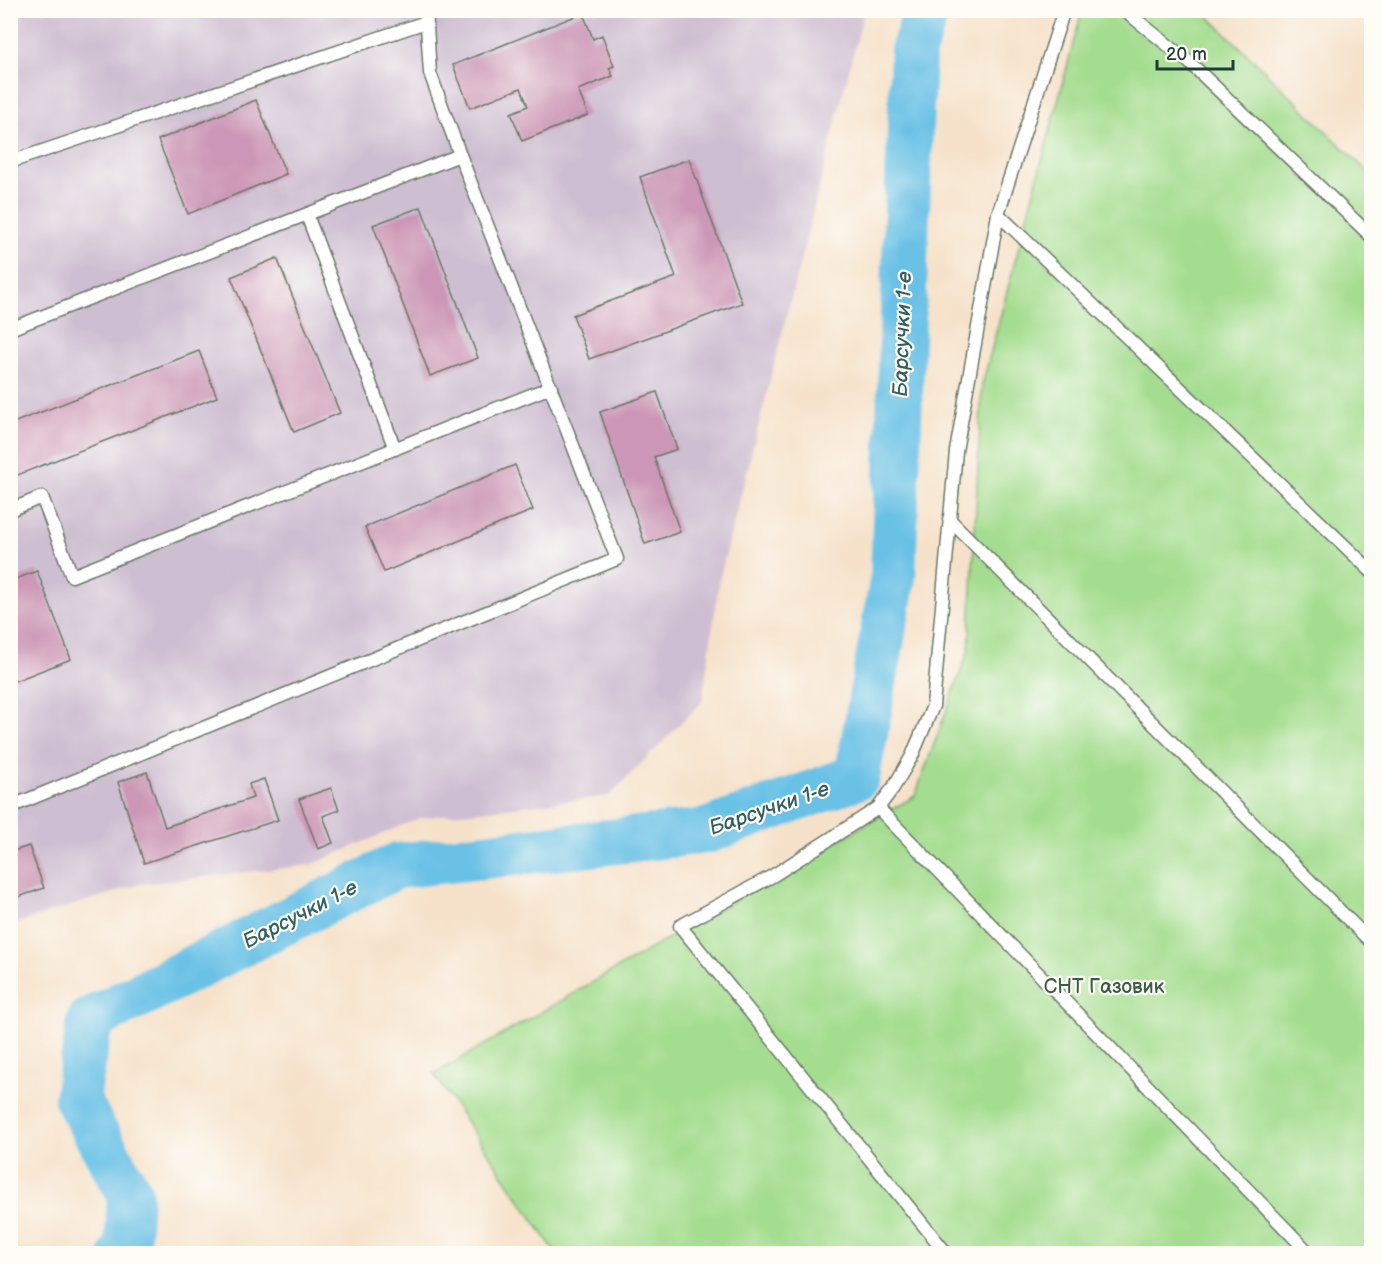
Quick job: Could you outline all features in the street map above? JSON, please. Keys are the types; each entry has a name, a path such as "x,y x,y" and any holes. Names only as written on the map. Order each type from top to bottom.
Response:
{"lane":[{"path":"947,1254 680,926 774,875 878,808 912,756 933,706 956,451 998,214 1064,10"},
{"path":"1124,10 1189,62 1371,237"},
{"path":"10,162 426,16 430,73 460,156 617,559 10,807"},
{"path":"10,329 460,156"},
{"path":"998,214 1371,572"},
{"path":"307,215 395,449"},
{"path":"10,510 42,497 72,576 551,387"},
{"path":"949,519 1371,943"},
{"path":"878,808 1310,1254"}],"shaded area":[{"path":"11,11 864,11 720,577 702,702 609,796 419,818 311,865 140,884 11,925"}],"green space":[{"name":"СНТ Газовик","path":"1082,11 1203,11 1371,175 1371,1253 556,1253 434,1074 915,796 969,649 982,385"}],"building":[{"path":"583,13 593,39 602,35 614,66 609,68 613,76 578,90 588,115 522,141 511,113 528,106 521,88 470,108 453,65"},
{"path":"256,100 286,174 188,214 158,140"},
{"path":"689,159 742,303 589,359 573,315 676,277 640,177"},
{"path":"421,207 478,358 430,376 373,225"},
{"path":"277,258 340,413 294,432 231,277"},
{"path":"199,351 217,397 10,478 10,424"},
{"path":"657,392 677,449 654,457 680,532 645,544 600,412"},
{"path":"515,465 533,510 384,572 365,527"},
{"path":"37,571 71,659 10,683 10,581"},
{"path":"147,772 165,827 253,798 249,784 264,779 278,820 144,863 118,782"},
{"path":"331,788 339,810 323,816 333,843 318,849 299,799"},
{"path":"29,846 44,888 10,900 10,852"}],"waterway":[{"name":"Барсучки 1-е","path":"122,1254 127,1251 130,1194 77,1099 90,1020 396,866 706,831 857,777 893,577 913,51 927,10"}]}
